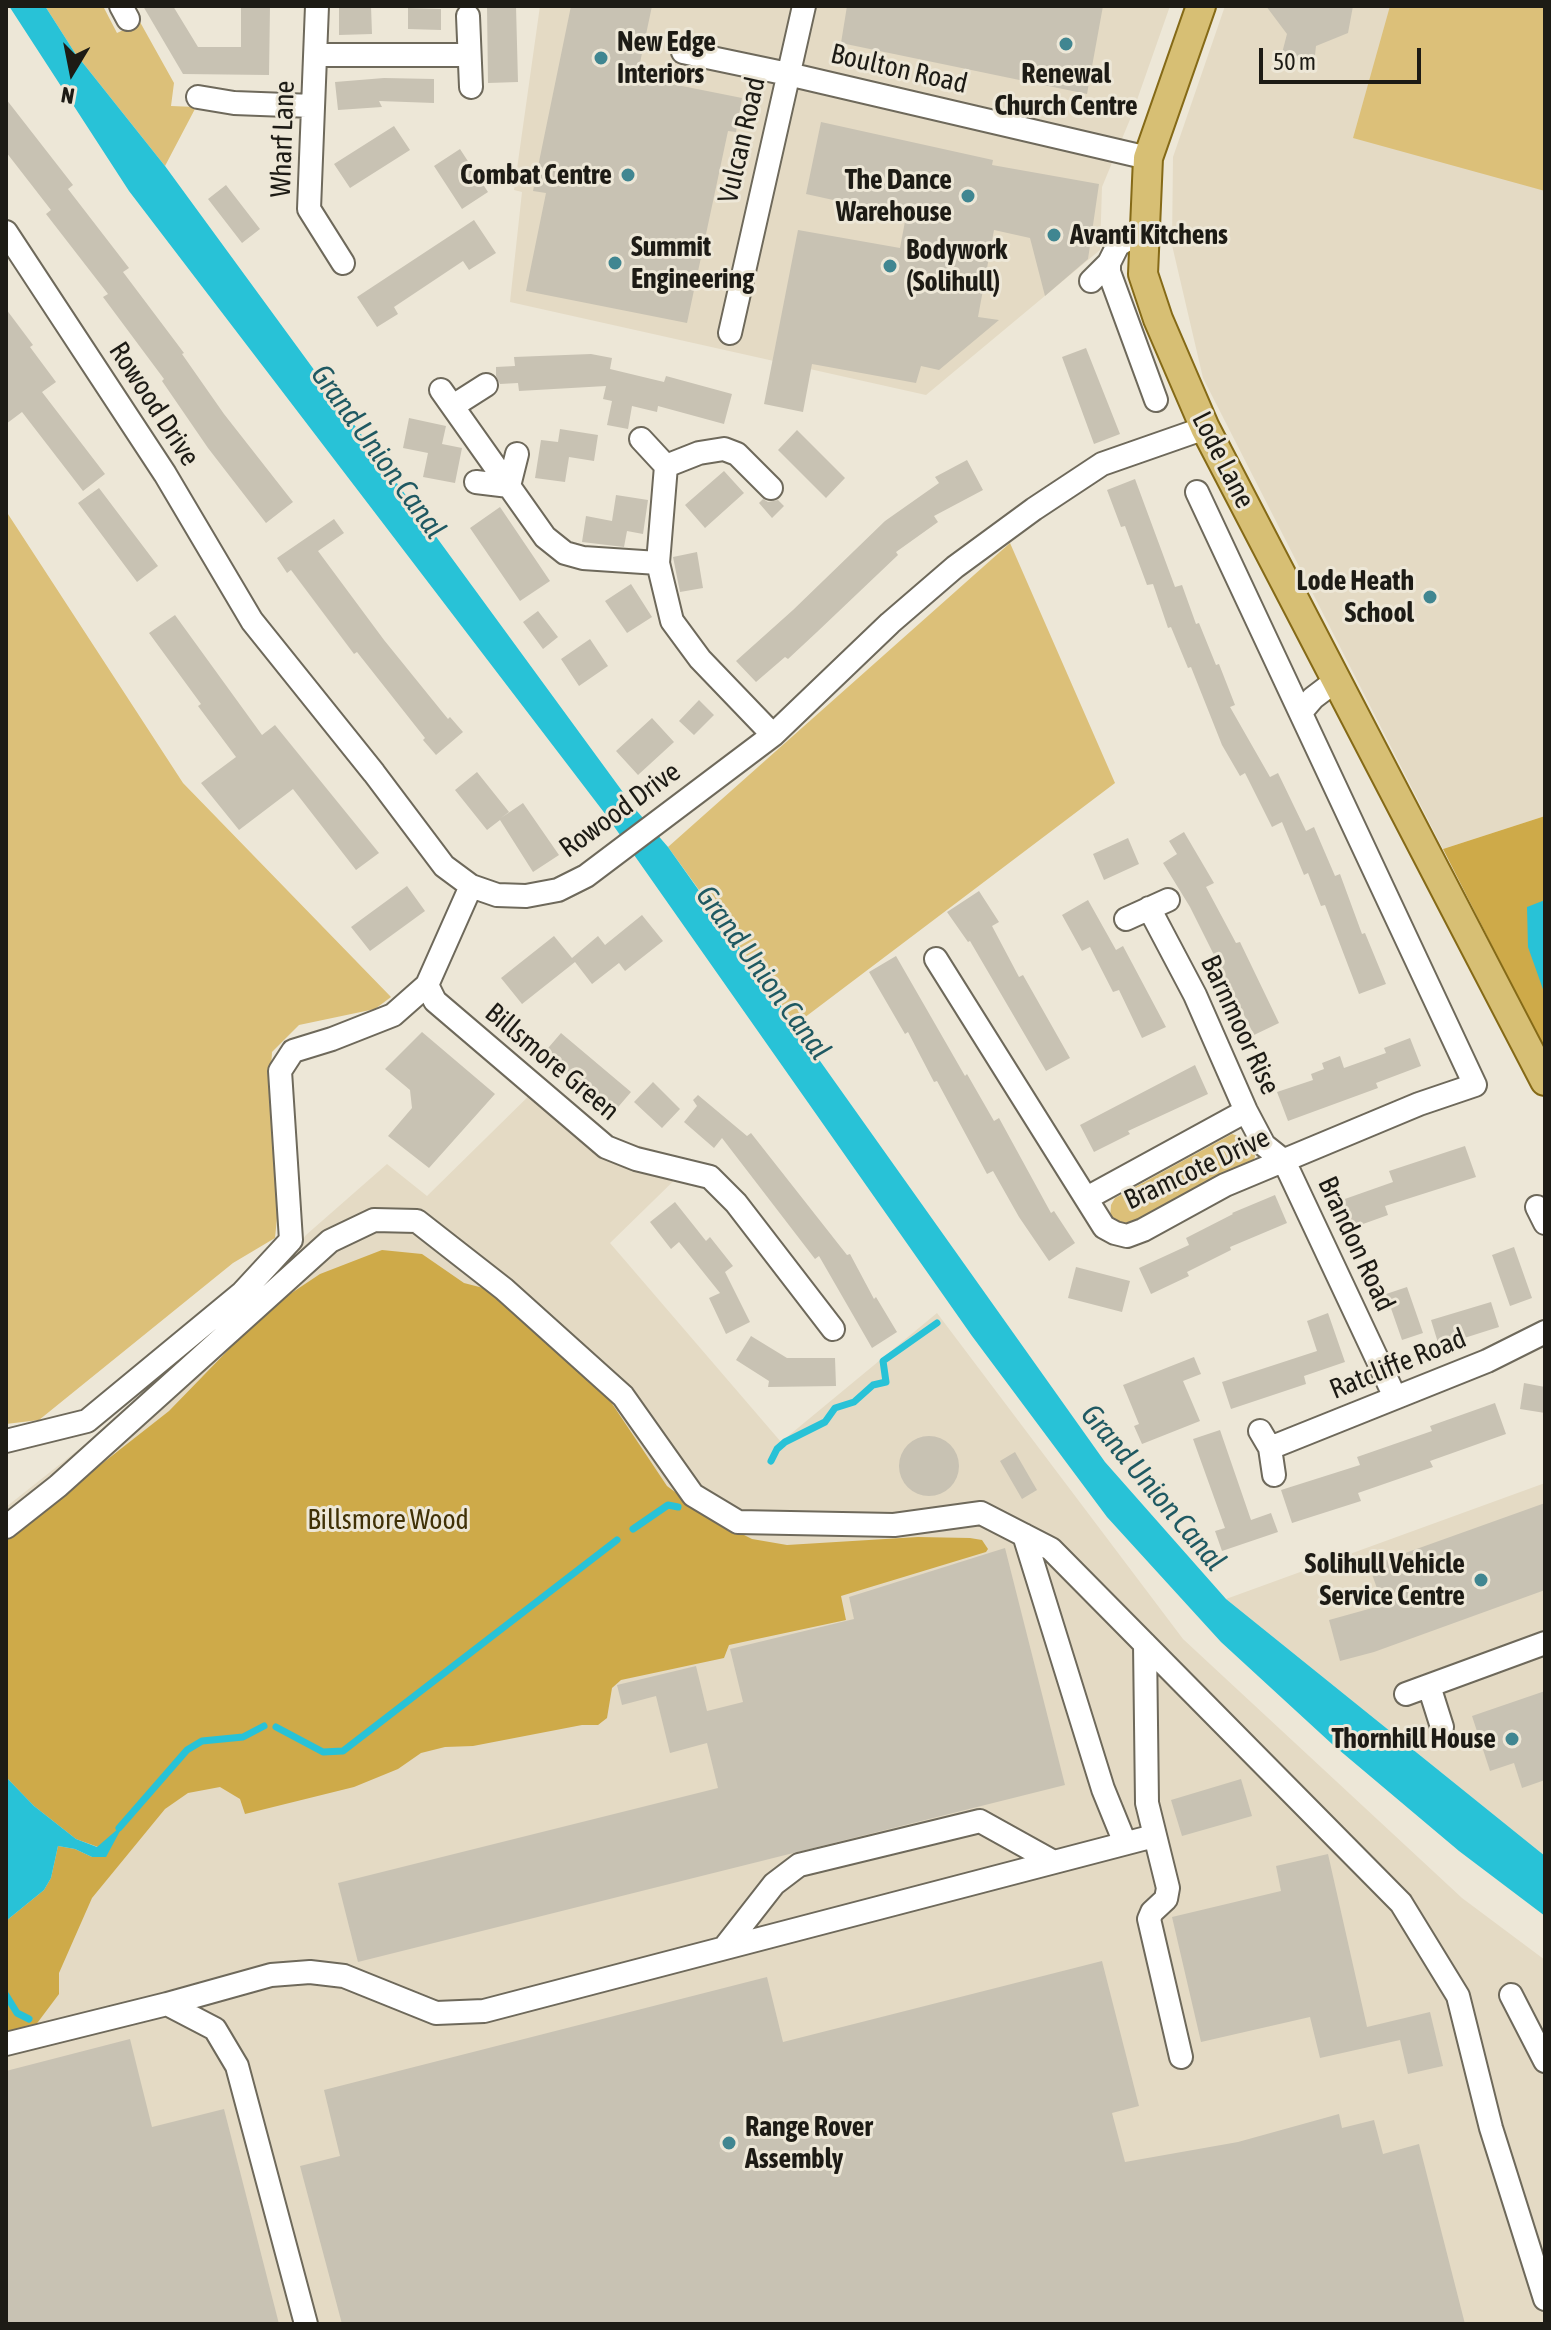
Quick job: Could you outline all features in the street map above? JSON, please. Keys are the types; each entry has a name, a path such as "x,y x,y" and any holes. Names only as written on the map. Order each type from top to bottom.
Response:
{"main road":[{"name":"Lode Lane","path":"1201,6 1148,158 1143,274 1158,319 1205,428 1545,1081"}],"street":[{"name":"Wharf Lane","path":"317,6 309,209 343,263"},
{"name":"Vulcan Road","path":"730,333 804,6"},
{"path":"468,16 471,87"},
{"name":"Boulton Road","path":"683,52 1148,158"},
{"name":"Wharf Lane","path":"316,55 469,55"},
{"path":"198,97 234,103 313,106"},
{"path":"1091,281 1109,263 1118,245 1143,230"},
{"name":"Rowood Drive","path":"6,232 165,474 252,621 444,866 471,886 497,895 526,896 558,890 586,876 773,735 890,623 955,567 1034,509 1102,464 1205,428"},
{"name":"Lode Lane","path":"1109,263 1128,329 1156,400"},
{"path":"486,385 447,398 545,537 565,553 583,558 658,563"},
{"path":"641,439 666,466 658,563 672,621 700,659 773,735"},
{"path":"666,466 699,453 724,449 737,454 771,488"},
{"path":"509,486 517,454"},
{"path":"476,482 509,486"},
{"name":"Lode Lane","path":"1197,492 1475,1085"},
{"path":"1301,712 1313,698 1338,679"},
{"path":"6,1441 87,1421 242,1293 291,1240 280,1071 293,1051 393,1015 406,1006 427,985 471,886"},
{"name":"Barnmoor Rise","path":"1126,919 1159,904 1246,1111 1264,1145 1284,1161"},
{"name":"Bramcote Drive","path":"936,959 1104,1227 1127,1236 1225,1185 1419,1104 1475,1085"},
{"name":"Billsmore Green","path":"427,985 435,1001 470,1034 606,1147 636,1159 710,1177 736,1203 833,1329"},
{"path":"1087,1198 1246,1111"},
{"name":"Brandon Road","path":"1284,1161 1395,1397"},
{"path":"6,1527 58,1486 330,1241 374,1220 417,1221 504,1289 623,1396 693,1495 738,1522 894,1525 981,1513 1051,1549 1401,1903 1458,1996 1491,2128 1545,2299"},
{"name":"Ratcliffe Road","path":"1274,1475 1265,1439 1395,1397 1487,1361 1545,1332"},
{"path":"1024,1535 1103,1789 1125,1843"},
{"path":"1406,1694 1545,1643"},
{"path":"1145,1644 1147,1803 1168,1888 1166,1899 1149,1919 1181,2057"},
{"path":"1429,1686 1442,1727"},
{"path":"724,1948 774,1884 799,1865 980,1821 1052,1861"},
{"path":"6,2044 271,1975 310,1972 344,1976 436,2013 484,2011 1154,1836"},
{"path":"1511,1995 1545,2061"},
{"path":"167,2004 215,2029 237,2066 306,2324"}],"shaded area":[{"path":"45,6 103,6 117,33 140,22 174,83 171,106 196,107 165,166 75,53"},
{"path":"540,6 1170,6 1131,117 1102,187 1100,250 926,395 510,302 522,192 514,190"},
{"name":"Lode Heath School","path":"1225,6 1545,6 1545,816 1443,849 1203,378 1172,245 1173,157"},
{"path":"1390,6 1545,6 1545,191 1353,138"},
{"path":"6,511 183,783 391,997 375,1009 299,1025 272,1052 270,1088 279,1198 275,1238 233,1263 39,1420 6,1424"},
{"path":"1010,543 1115,783 796,1024 668,847"},
{"path":"546,1079 609,1137 694,1161 610,1243 781,1442 937,1313 1183,1639 1462,1898 1545,1960 1545,2324 6,2324 6,1507 102,1431 274,1279 306,1235 387,1164 427,1196"},
{"path":"1232,1134 1244,1138 1254,1148 1255,1157 1249,1168 1132,1227 1110,1219 1115,1198"},
{"path":"1545,1483 1545,1856 1226,1599"}],"green space":[{"path":"1545,816 1545,1050 1443,849"},
{"name":"Billsmore Wood","path":"382,1250 422,1254 464,1283 487,1289 609,1399 667,1486 710,1518 752,1539 787,1545 918,1537 970,1538 982,1540 988,1549 841,1596 846,1620 729,1645 724,1658 621,1680 612,1688 607,1718 598,1725 582,1725 421,1753 398,1769 354,1787 245,1814 240,1799 220,1787 188,1793 165,1809 92,1898 59,1973 59,1994 35,2026 6,2035 6,1921 44,1890 51,1878 58,1846 92,1857 98,1847 76,1839 34,1806 6,1777 6,1539 169,1411 269,1308 320,1274"}],"water":[{"path":"9,6 45,6 75,53 165,166 636,810 668,847 1105,1462 1226,1599 1545,1856 1545,1916 1459,1851 1332,1744 1221,1642 1107,1517 972,1336 606,815 129,191"},
{"path":"1545,900 1545,995 1528,947 1527,907"},
{"path":"6,1777 34,1806 76,1839 97,1847 119,1828 120,1831 106,1857 92,1857 58,1846 51,1878 44,1890 6,1921"}],"building":[{"path":"143,6 173,6 198,47 241,47 241,6 270,6 269,75 183,74"},
{"path":"339,6 371,6 372,34 339,35"},
{"path":"487,6 516,6 518,82 488,83"},
{"path":"571,6 652,6 637,77 742,98 736,132 728,131 687,323 526,291 546,193 533,191"},
{"path":"847,6 1103,6 1087,94 841,43"},
{"path":"1266,6 1353,6 1348,33 1316,46 1314,64 1281,57 1287,34"},
{"path":"408,8 441,9 441,30 408,29"},
{"path":"384,78 434,79 434,103 379,101 382,107 338,110 335,82"},
{"path":"6,99 73,185 68,189 129,268 123,272 184,353 224,414 293,502 266,523 208,448 162,381 164,379 103,297 108,294 46,214 51,210 6,152"},
{"path":"821,122 993,160 992,165 1099,184 1088,259 1045,296 1030,238 994,230 978,317 999,320 939,370 921,366 916,383 812,364 803,412 764,404 798,230 900,248 906,216 806,194"},
{"path":"394,126 410,150 350,188 334,164"},
{"path":"460,149 488,192 462,209 434,166"},
{"path":"226,185 260,229 242,243 208,199"},
{"path":"474,220 496,253 469,270 463,261 394,307 398,314 377,327 357,297"},
{"path":"6,309 56,382 42,392 105,474 83,491 22,412 6,424"},
{"path":"1086,348 1120,434 1094,444 1062,357"},
{"path":"591,354 612,358 610,369 664,382 666,376 732,394 724,424 658,406 657,412 632,406 628,429 607,425 612,401 603,399 606,386 519,391 518,383 500,384 496,376 496,367 515,366 514,357"},
{"path":"409,418 446,426 442,444 462,448 455,483 423,477 428,453 403,448"},
{"path":"560,429 598,435 594,461 569,457 565,482 535,478 541,440 558,442"},
{"path":"797,430 845,478 826,498 778,450"},
{"path":"967,460 983,490 934,516 938,522 896,552 898,555 788,659 785,657 756,682 736,661 885,521 939,483 935,477"},
{"path":"724,471 744,493 705,528 685,505"},
{"path":"1135,479 1175,587 1182,585 1196,624 1199,623 1216,665 1219,664 1235,705 1230,707 1270,777 1278,773 1306,831 1314,827 1335,876 1340,874 1362,934 1365,933 1386,984 1359,994 1325,905 1321,906 1308,873 1304,875 1282,822 1272,827 1245,773 1240,776 1222,745 1191,667 1188,668 1171,627 1168,628 1153,584 1147,585 1125,526 1121,527 1107,490"},
{"path":"99,488 158,566 137,582 78,503"},
{"path":"616,495 648,500 643,534 627,531 624,547 582,542 586,516 612,521"},
{"path":"763,499 768,502 778,500 784,506 772,518 759,503"},
{"path":"500,507 550,581 520,601 470,528"},
{"path":"334,519 344,533 318,551 384,640 448,719 450,717 463,732 436,755 291,570 287,573 277,558"},
{"path":"697,552 703,588 680,592 673,557"},
{"path":"631,584 652,617 627,633 605,601"},
{"path":"538,611 558,637 543,649 523,622"},
{"path":"175,615 262,735 275,725 379,853 356,870 293,789 239,830 201,783 236,757 149,633"},
{"path":"590,639 608,666 579,686 561,659"},
{"path":"699,700 714,715 694,735 679,721"},
{"path":"652,718 674,742 638,775 616,751"},
{"path":"477,772 509,812 501,818 523,803 559,855 533,872 500,820 487,830 455,790"},
{"path":"1184,832 1214,883 1206,887 1236,943 1240,942 1279,1023 1254,1035 1190,907 1163,863 1177,854 1169,841"},
{"path":"1128,838 1139,864 1104,880 1093,854"},
{"path":"407,886 425,911 370,951 351,927"},
{"path":"979,891 999,922 992,926 1019,977 1023,975 1070,1058 1046,1071 970,941 947,912"},
{"path":"1088,900 1116,950 1123,946 1166,1027 1142,1038 1119,990 1113,992 1090,947 1082,951 1062,915"},
{"path":"642,915 663,941 625,971 619,963 592,984 575,962 522,1004 501,978 554,936 572,958 598,936 605,945"},
{"path":"896,956 965,1076 967,1074 994,1121 999,1118 1051,1213 1054,1211 1075,1243 1049,1261 993,1171 987,1174 937,1081 934,1082 908,1032 905,1034 869,972"},
{"path":"422,1032 495,1094 429,1168 388,1136 412,1108 410,1090 385,1069"},
{"path":"561,1033 631,1092 613,1113 543,1054"},
{"path":"1410,1038 1421,1066 1376,1083 1378,1088 1288,1121 1277,1092 1313,1080 1311,1074 1324,1069 1322,1063 1340,1056 1344,1068 1386,1053 1384,1048"},
{"path":"1195,1065 1208,1094 1128,1131 1130,1134 1094,1152 1080,1125"},
{"path":"653,1082 680,1109 662,1128 634,1102"},
{"path":"698,1095 747,1136 751,1133 847,1255 850,1254 874,1299 876,1297 897,1332 872,1348 819,1256 815,1259 722,1138 714,1148 684,1122 697,1106 693,1100"},
{"path":"1465,1146 1476,1177 1385,1206 1388,1215 1352,1228 1342,1200 1393,1182 1389,1171"},
{"path":"1275,1195 1287,1223 1230,1247 1231,1250 1187,1272 1189,1276 1151,1294 1139,1268 1189,1245 1186,1238 1232,1213"},
{"path":"675,1202 706,1241 710,1237 733,1266 725,1272 750,1322 726,1334 709,1298 720,1293 679,1242 671,1249 650,1222"},
{"path":"1514,1247 1532,1298 1510,1306 1492,1255"},
{"path":"1076,1267 1130,1281 1122,1312 1068,1298"},
{"path":"1407,1287 1423,1333 1402,1340 1386,1294"},
{"path":"1491,1302 1499,1327 1439,1346 1431,1320"},
{"path":"1328,1313 1345,1362 1304,1376 1306,1384 1231,1409 1222,1382 1317,1351 1307,1321"},
{"path":"751,1336 787,1358 835,1358 836,1386 768,1387 769,1381 736,1360"},
{"path":"1194,1357 1201,1374 1183,1381 1200,1421 1142,1444 1134,1426 1139,1424 1123,1385"},
{"path":"1524,1383 1545,1387 1545,1413 1520,1409"},
{"path":"1495,1403 1506,1434 1430,1461 1433,1467 1358,1493 1361,1501 1292,1523 1281,1490 1360,1465 1357,1457 1432,1431 1430,1426"},
{"path":"1220,1430 1251,1520 1271,1513 1278,1532 1222,1551 1215,1531 1225,1528 1193,1439"},
{"path":"929,1436 950,1445 959,1466 950,1487 929,1496 908,1487 899,1466 908,1445"},
{"path":"1015,1452 1037,1490 1022,1499 1000,1461"},
{"path":"1545,1503 1545,1590 1374,1652 1340,1661 1329,1620 1383,1605 1369,1566"},
{"path":"1005,1548 1065,1785 358,1962 338,1883 718,1788 707,1743 670,1753 656,1696 622,1705 617,1685 696,1666 707,1711 743,1702 730,1649 854,1619 849,1597"},
{"name":"Thornhill House","path":"1545,1691 1545,1780 1522,1788 1514,1763 1490,1771 1472,1716"},
{"path":"1241,1779 1252,1816 1182,1836 1171,1800"},
{"path":"1328,1854 1367,2027 1430,2012 1443,2066 1408,2074 1400,2040 1320,2058 1310,2017 1201,2042 1172,1917 1281,1891 1276,1866"},
{"name":"Range Rover Assembly","path":"1102,1961 1139,2106 1112,2113 1125,2162 1238,2142 1339,2114 1342,2128 1374,2120 1383,2154 1419,2144 1465,2324 342,2324 300,2166 340,2156 324,2090 767,1977 783,2042"},
{"path":"130,2039 152,2127 224,2109 279,2324 6,2324 6,2071"}],"waterway":[{"path":"771,1461 785,1442 825,1422 835,1408 854,1402 873,1385 886,1382 883,1361 937,1323"},
{"path":"633,1529 668,1505 678,1507"},
{"path":"276,1727 323,1752 343,1751 617,1540"},
{"path":"119,1828 187,1750 202,1741 243,1737 264,1726"},
{"path":"6,1995 17,2013 29,2019"}],"place":[{"name":"Renewal Church Centre","path":"1066,44"},
{"name":"New Edge Interiors","path":"601,58"},
{"name":"Combat Centre","path":"628,175"},
{"name":"The Dance Warehouse","path":"968,196"},
{"name":"Avanti Kitchens","path":"1054,235"},
{"name":"Summit Engineering","path":"615,263"},
{"name":"Bodywork (Solihull)","path":"890,266"},
{"name":"Lode Heath School","path":"1430,597"},
{"name":"Solihull Vehicle Service Centre","path":"1481,1580"},
{"name":"Thornhill House","path":"1512,1739"},
{"name":"Range Rover Assembly","path":"729,2143"}],"water label":[{"name":"Grand Union Canal","path":"378,452"},
{"name":"Grand Union Canal","path":"763,973"},
{"name":"Grand Union Canal","path":"1153,1488"}]}
